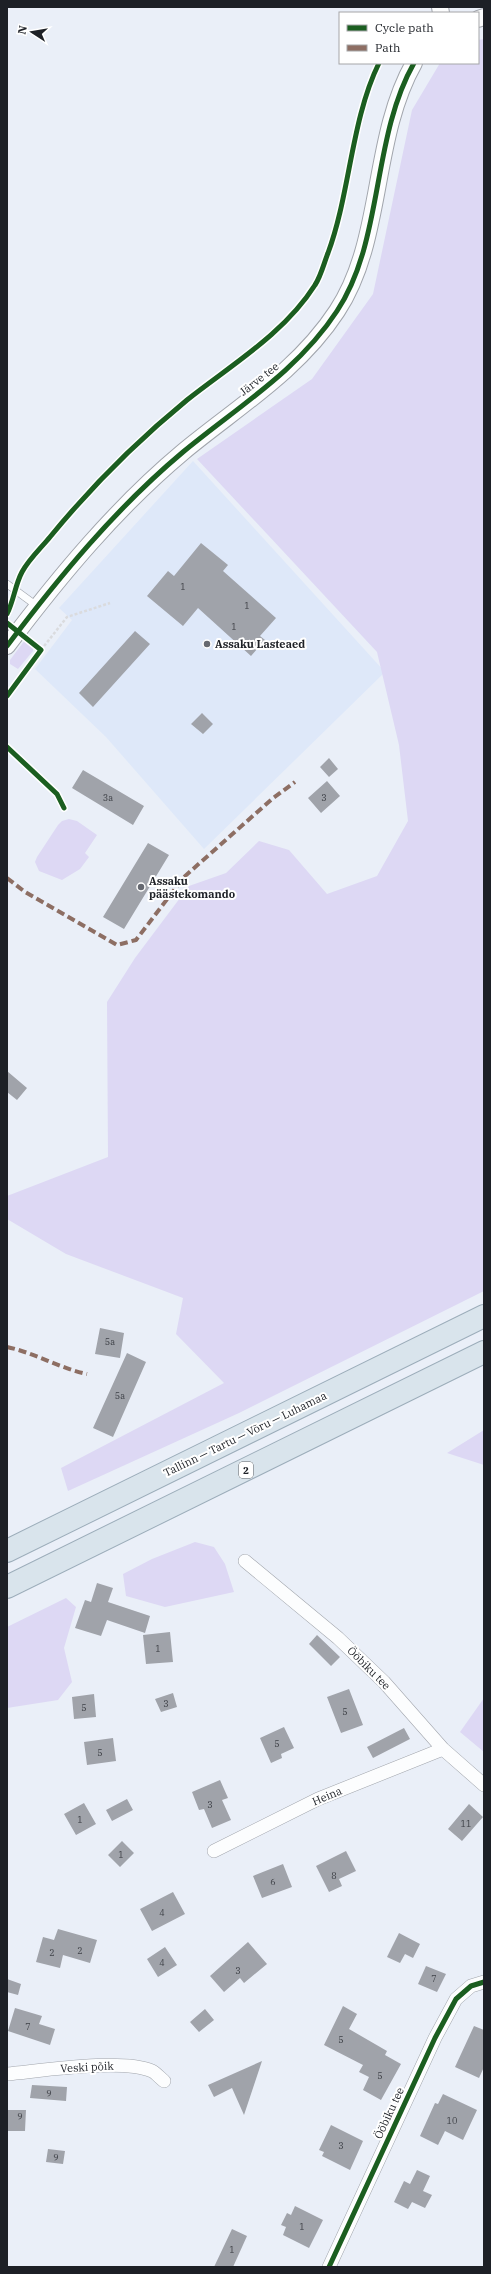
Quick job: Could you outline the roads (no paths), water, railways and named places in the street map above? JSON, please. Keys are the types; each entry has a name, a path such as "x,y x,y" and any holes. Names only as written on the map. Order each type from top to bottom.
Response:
{"highway":[{"name":"Tallinn — Tartu — Võru — Luhamaa","path":"7,1551 484,1316"},
{"name":"2","path":"7,1587 484,1352"}],"street":[{"name":"Järve tee","path":"7,646 37,606 128,501 182,453 286,371 314,343 338,310 355,275 365,241 394,108 405,79 413,64"},
{"name":"Ööbiku tee","path":"245,1561 344,1643 384,1682 443,1749 484,1785"},
{"name":"Heina","path":"214,1851 318,1799 443,1749"},
{"name":"Ööbiku tee","path":"328,2267 435,2038 456,1998 471,1986 484,1982"},
{"name":"Veski põik","path":"7,2074 65,2068 124,2065 152,2071 164,2080"}],"lane":[{"path":"7,584 37,606"}],"place":[{"name":"Assaku Lasteaed","path":"207,644"},
{"name":"Assaku päästekomando","path":"141,887"}]}
